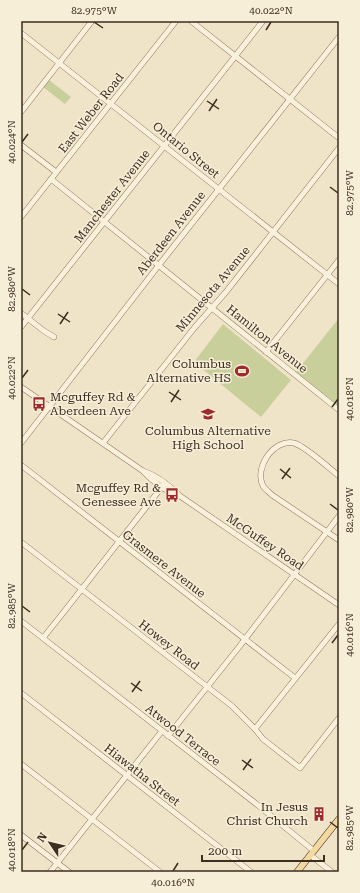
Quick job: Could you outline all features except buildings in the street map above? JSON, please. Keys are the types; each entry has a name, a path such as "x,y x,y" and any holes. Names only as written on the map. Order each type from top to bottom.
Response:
{"main road":[{"path":"297,872 339,819"}],"street":[{"path":"21,112 92,21"},
{"name":"East Weber Road","path":"21,217 176,21"},
{"path":"191,21 339,138"},
{"name":"Manchester Avenue","path":"21,327 263,21"},
{"name":"Ontario Street","path":"21,33 339,284"},
{"name":"Aberdeen Avenue","path":"21,443 339,37"},
{"path":"21,145 56,172"},
{"name":"Minnesota Avenue","path":"103,443 339,148"},
{"name":"Hamilton Avenue","path":"51,179 339,410"},
{"path":"266,352 339,260"},
{"path":"21,313 54,337"},
{"name":"McGuffey Road","path":"21,387 143,471 147,476 163,485 172,493 180,496 339,605"},
{"path":"339,476 302,447 292,443 286,443 273,450 267,456 262,465 260,475 264,486 272,495 339,540"},
{"name":"Grasmere Avenue","path":"21,465 295,678"},
{"path":"43,638 163,485"},
{"path":"168,736 339,516"},
{"name":"Howey Road","path":"21,542 232,706 263,739 300,768 339,718"},
{"name":"Atwood Terrace","path":"21,621 258,806 332,872"},
{"path":"255,729 339,624"},
{"name":"Hiawatha Street","path":"21,693 251,872"},
{"path":"50,872 162,731"},
{"path":"21,764 160,872"},
{"path":"21,835 69,872"}],"green space":[{"path":"49,80 71,97 65,104 43,87"},
{"path":"339,318 339,406 296,372"},
{"name":"Columbus Alternative HS","path":"223,324 291,380 261,417 194,362"}],"place":[{"name":"Columbus Alternative HS","path":"242,371"},
{"name":"Mcguffey Rd & Aberdeen Ave","path":"39,404"},
{"name":"Columbus Alternative High School","path":"208,414"},
{"name":"Mcguffey Rd & Genessee Ave","path":"172,495"},
{"name":"In Jesus Christ Church","path":"319,814"}]}
